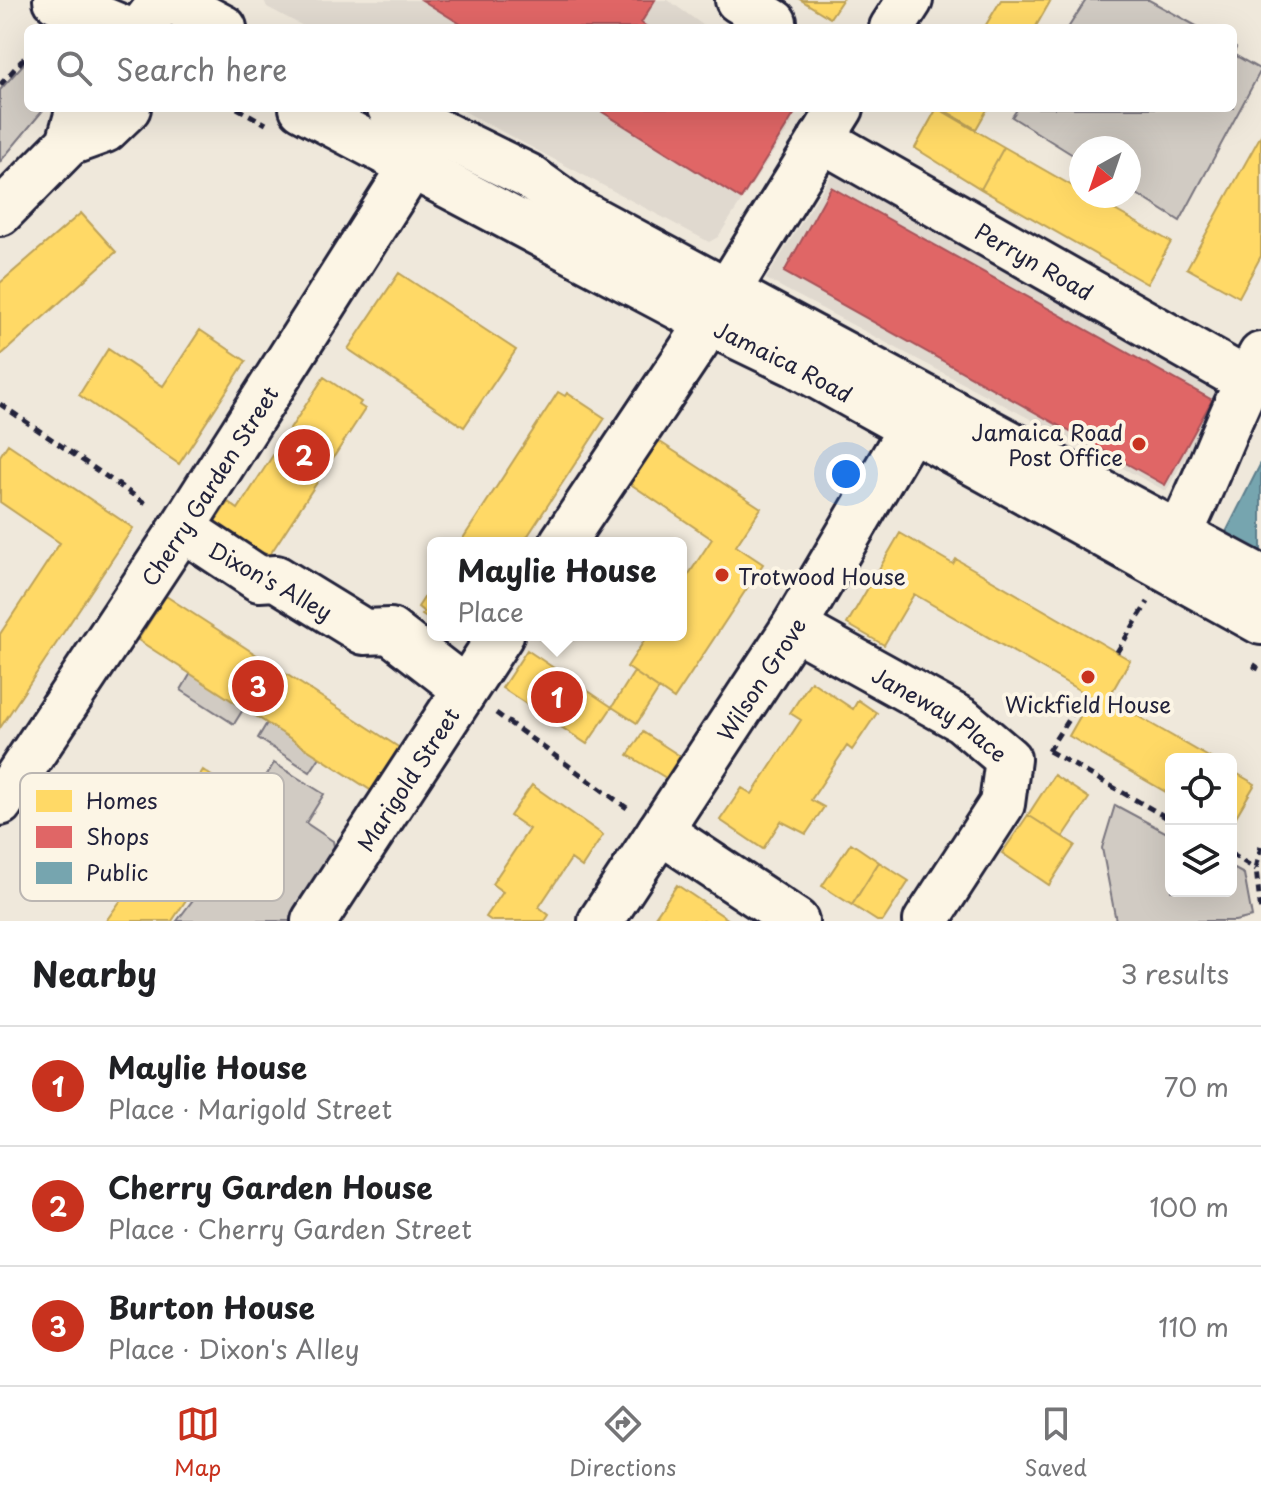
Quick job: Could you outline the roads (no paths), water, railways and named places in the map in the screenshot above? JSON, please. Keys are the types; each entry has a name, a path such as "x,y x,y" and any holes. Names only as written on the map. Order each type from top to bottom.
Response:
{"street":[{"path":"56,0 113,24"},
{"path":"144,24 163,0"},
{"path":"895,24 910,0"},
{"path":"0,213 74,125 105,130 124,112"},
{"name":"Jamaica Road","path":"310,112 412,166 715,306 1261,578"},
{"name":"Jamaica Road","path":"398,112 528,176 797,365 911,428 1259,656"},
{"path":"566,537 697,341 715,306 831,124"},
{"name":"Perryn Road","path":"831,124 1254,368"},
{"name":"Cherry Garden Street","path":"0,803 182,528 412,166"},
{"path":"1179,535 1254,368"},
{"name":"Wilson Grove","path":"601,921 794,627 911,428"},
{"name":"Dixon's Alley","path":"182,528 259,579 276,578 364,632 390,631 465,689"},
{"name":"Janeway Place","path":"794,627 1029,755 1002,804 926,921"},
{"name":"Marigold Street","path":"314,921 497,641"},
{"path":"660,831 796,921"}],"place":[{"name":"Jamaica Road Post Office","path":"1139,444"},
{"name":"Cherry Garden House","path":"304,455"},
{"name":"Trotwood House","path":"722,575"},
{"name":"Wickfield House","path":"1088,677"},
{"name":"Burton House","path":"258,686"},
{"name":"Maylie House","path":"557,697"}]}
